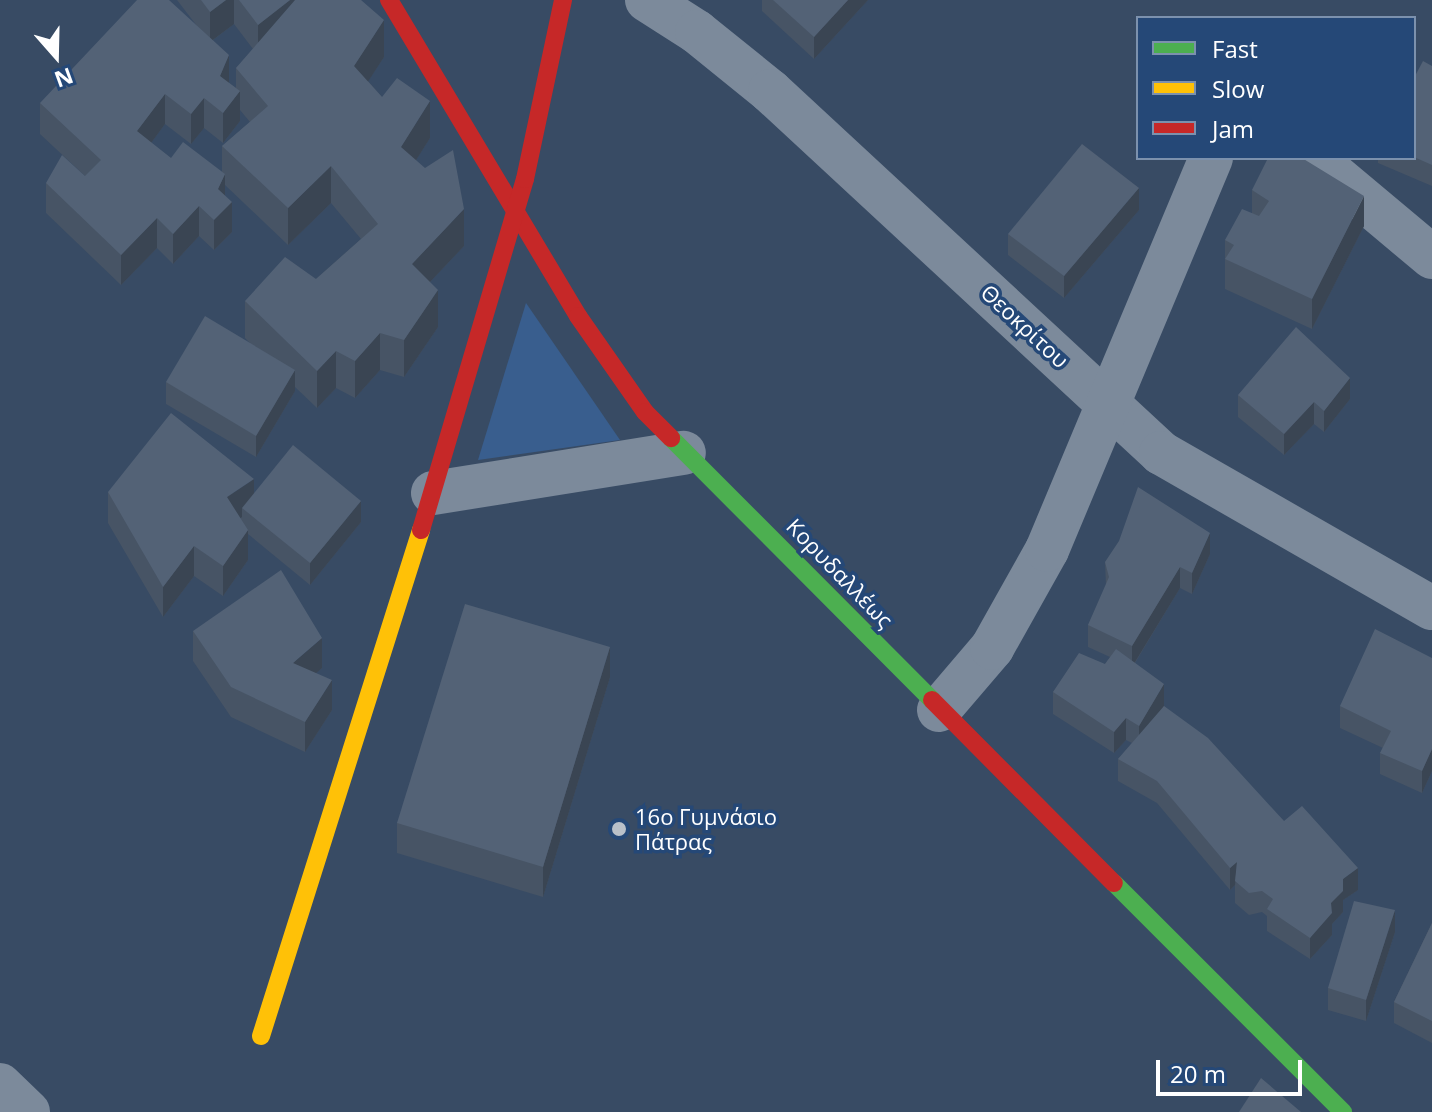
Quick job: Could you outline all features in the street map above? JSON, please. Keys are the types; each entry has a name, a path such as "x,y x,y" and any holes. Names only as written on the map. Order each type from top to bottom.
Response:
{"street":[{"name":"Κορυδαλλέως","path":"389,0 600,352 645,412 1343,1112"},
{"path":"261,1036 433,493 537,133 563,0"},
{"name":"Θεοκρίτου","path":"647,0 697,32 770,91 1109,406 1174,462 1432,608"},
{"path":"939,710 978,669 1007,625 1047,550 1109,406 1138,325 1210,160"},
{"path":"1316,160 1432,257"},
{"path":"433,493 684,453"},
{"path":"0,1085 28,1112"}],"shaded area":[{"path":"526,303 620,440 478,460"}],"building":[{"path":"137,0 169,0 229,55 220,76 240,91 223,113 204,98 191,114 165,94 137,131 171,158 183,142 225,174 218,189 232,202 214,220 199,206 173,234 157,218 121,255 46,183 62,155 85,176 101,160 40,103"},
{"path":"201,0 226,0 210,12"},
{"path":"239,0 290,0 258,25"},
{"path":"295,0 361,0 384,20 354,66 382,97 397,78 430,101 401,147 425,168 453,150 464,209 412,264 438,290 404,340 380,333 355,361 336,351 317,371 245,301 285,257 316,279 378,224 331,166 288,208 222,146 268,106 236,68"},
{"path":"773,0 848,0 814,37"},
{"path":"1423,61 1432,66 1432,165 1416,158 1416,74"},
{"path":"1082,144 1139,188 1064,276 1008,234"},
{"path":"1267,160 1305,160 1364,196 1312,299 1225,259 1234,245 1225,240 1242,209 1259,216 1269,201 1252,190"},
{"path":"205,316 295,370 256,436 166,382"},
{"path":"1296,327 1350,378 1324,411 1314,402 1284,434 1238,395"},
{"path":"171,413 254,479 227,497 248,530 223,566 194,546 163,587 108,492"},
{"path":"293,445 361,501 310,563 242,508"},
{"path":"1138,487 1210,533 1192,573 1180,567 1132,646 1088,625 1109,577 1105,562 1119,541"},
{"path":"281,570 322,638 293,663 332,680 305,722 231,687 193,631"},
{"path":"465,604 610,647 543,867 397,823"},
{"path":"1375,629 1432,658 1432,749 1422,771 1380,753 1391,731 1340,706"},
{"path":"1116,649 1164,684 1139,726 1126,718 1114,732 1053,692 1079,653 1105,664"},
{"path":"1164,706 1208,738 1284,821 1302,806 1358,868 1343,879 1343,891 1331,903 1332,913 1310,938 1267,909 1273,899 1262,891 1249,893 1235,881 1237,862 1230,868 1157,781 1118,759"},
{"path":"1354,901 1395,910 1366,1000 1328,988"},
{"path":"1432,923 1432,1021 1394,1002"},
{"path":"1261,1078 1301,1112 1239,1112"}],"traffic: fast":[{"path":"671,438 932,700"},
{"path":"1114,883 1343,1112"}],"traffic: slow":[{"path":"261,1036 421,530"}],"traffic: jam":[{"path":"389,0 578,316 645,412 671,438"},
{"path":"421,530 525,179 563,0"},
{"path":"932,700 1114,883"}],"place":[{"name":"16ο Γυμνάσιο Πάτρας","path":"619,829"}]}
